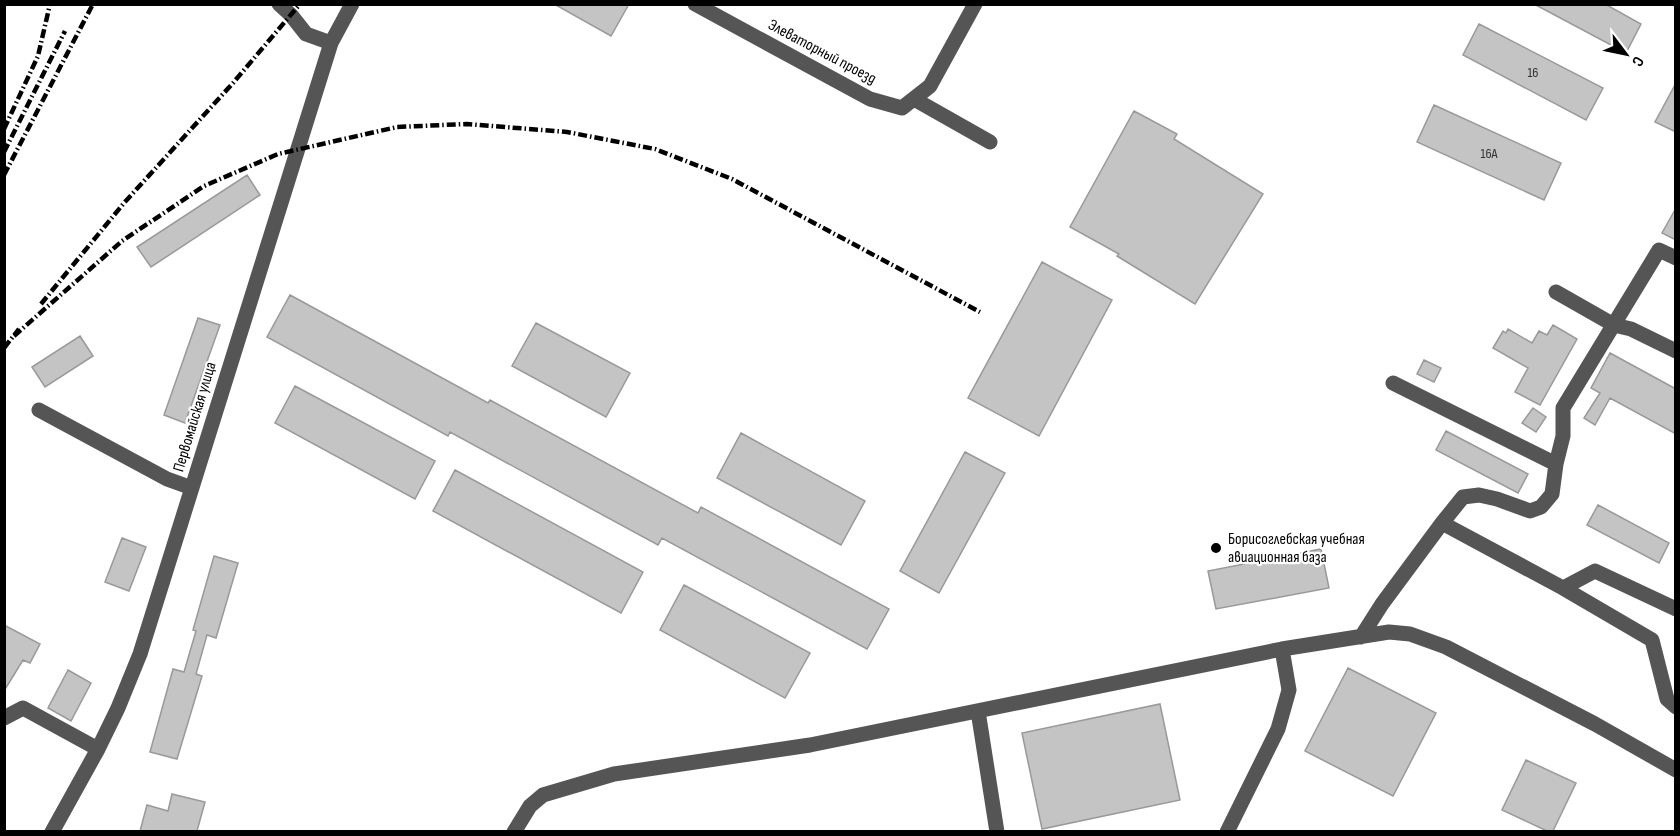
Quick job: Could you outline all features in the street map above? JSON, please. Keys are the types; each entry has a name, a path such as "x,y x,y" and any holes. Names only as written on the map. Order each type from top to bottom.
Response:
{"street":[{"name":"Первомайская улица","path":"52,831 98,749 140,654 331,43 352,4"},
{"name":"Элеваторный проезд","path":"695,4 870,99 902,108 930,86 975,4"},
{"path":"279,5 291,15 306,34 331,43"},
{"path":"914,99 990,142"},
{"path":"1361,637 1382,604 1463,497 1479,495 1530,511 1541,507 1551,494 1563,436 1563,408 1659,250 1676,258"},
{"path":"1556,292 1614,325 1631,329 1676,351"},
{"path":"1393,383 1556,464"},
{"path":"39,410 167,479 192,488"},
{"path":"1442,523 1563,588 1652,640 1667,699 1676,707"},
{"path":"1563,588 1595,571 1676,609"},
{"path":"514,831 530,806 543,795 614,774 810,745 1282,650 1389,632 1410,634 1446,647 1595,724 1676,770"},
{"path":"1227,831 1278,729 1288,690 1282,650"},
{"path":"4,718 23,708 98,749"},
{"path":"978,711 996,831"}],"building":[{"path":"554,4 629,4 611,36"},
{"path":"1534,4 1605,4 1641,24 1626,53"},
{"path":"1479,24 1603,88 1586,120 1463,55"},
{"path":"1676,83 1676,132 1655,122"},
{"path":"1434,105 1561,163 1544,200 1417,142"},
{"path":"1134,111 1177,134 1174,139 1263,194 1195,304 1117,256 1119,254 1070,227"},
{"path":"247,175 260,195 151,267 137,247"},
{"path":"1676,208 1676,240 1662,233"},
{"path":"1042,262 1112,300 1039,436 968,398"},
{"path":"290,295 488,403 490,400 698,513 701,507 889,609 867,649 662,538 658,545 450,432 448,436 267,337"},
{"path":"198,318 220,325 185,423 164,415"},
{"path":"536,323 630,373 606,417 512,366"},
{"path":"1553,325 1577,339 1540,405 1515,392 1528,368 1493,348 1503,331 1506,333 1508,329 1532,343 1539,331 1547,335"},
{"path":"80,336 93,356 45,387 32,367"},
{"path":"1610,353 1676,389 1676,434 1610,398 1595,425 1584,418 1600,393 1591,388"},
{"path":"1424,360 1441,368 1434,382 1417,374"},
{"path":"295,386 435,461 415,499 275,423"},
{"path":"1533,408 1546,417 1536,432 1522,423"},
{"path":"1446,431 1528,474 1518,493 1436,450"},
{"path":"741,433 865,501 841,545 717,478"},
{"path":"965,452 1005,473 939,593 900,571"},
{"path":"455,470 643,572 621,613 433,511"},
{"path":"1598,505 1669,543 1659,563 1587,525"},
{"path":"122,538 146,547 129,591 105,582"},
{"path":"1321,549 1329,588 1216,609 1208,571"},
{"path":"214,556 238,563 216,638 207,635 196,674 202,676 177,759 150,752 173,669 184,672 196,631 193,630"},
{"path":"684,585 810,653 785,698 660,630"},
{"path":"4,625 40,644 30,663 23,660 4,691"},
{"path":"1348,668 1436,713 1393,796 1305,751"},
{"path":"68,670 91,683 71,721 48,708"},
{"path":"1160,704 1180,800 1042,829 1022,733"},
{"path":"1526,760 1576,783 1553,831 1547,831 1502,810"},
{"path":"172,794 205,802 197,831 140,831 147,805 168,811"}],"railway":[{"path":"4,129 38,56 50,4"},
{"path":"4,175 93,4"},
{"path":"41,304 124,203 233,83 300,4"},
{"path":"4,152 65,31"},
{"path":"14,336 122,241 204,186 278,154 397,127 467,124 567,132 655,149 732,179 980,312"},
{"path":"4,348 19,329"}],"place":[{"name":"Борисоглебская учебная авиационная база","path":"1216,548"}]}
